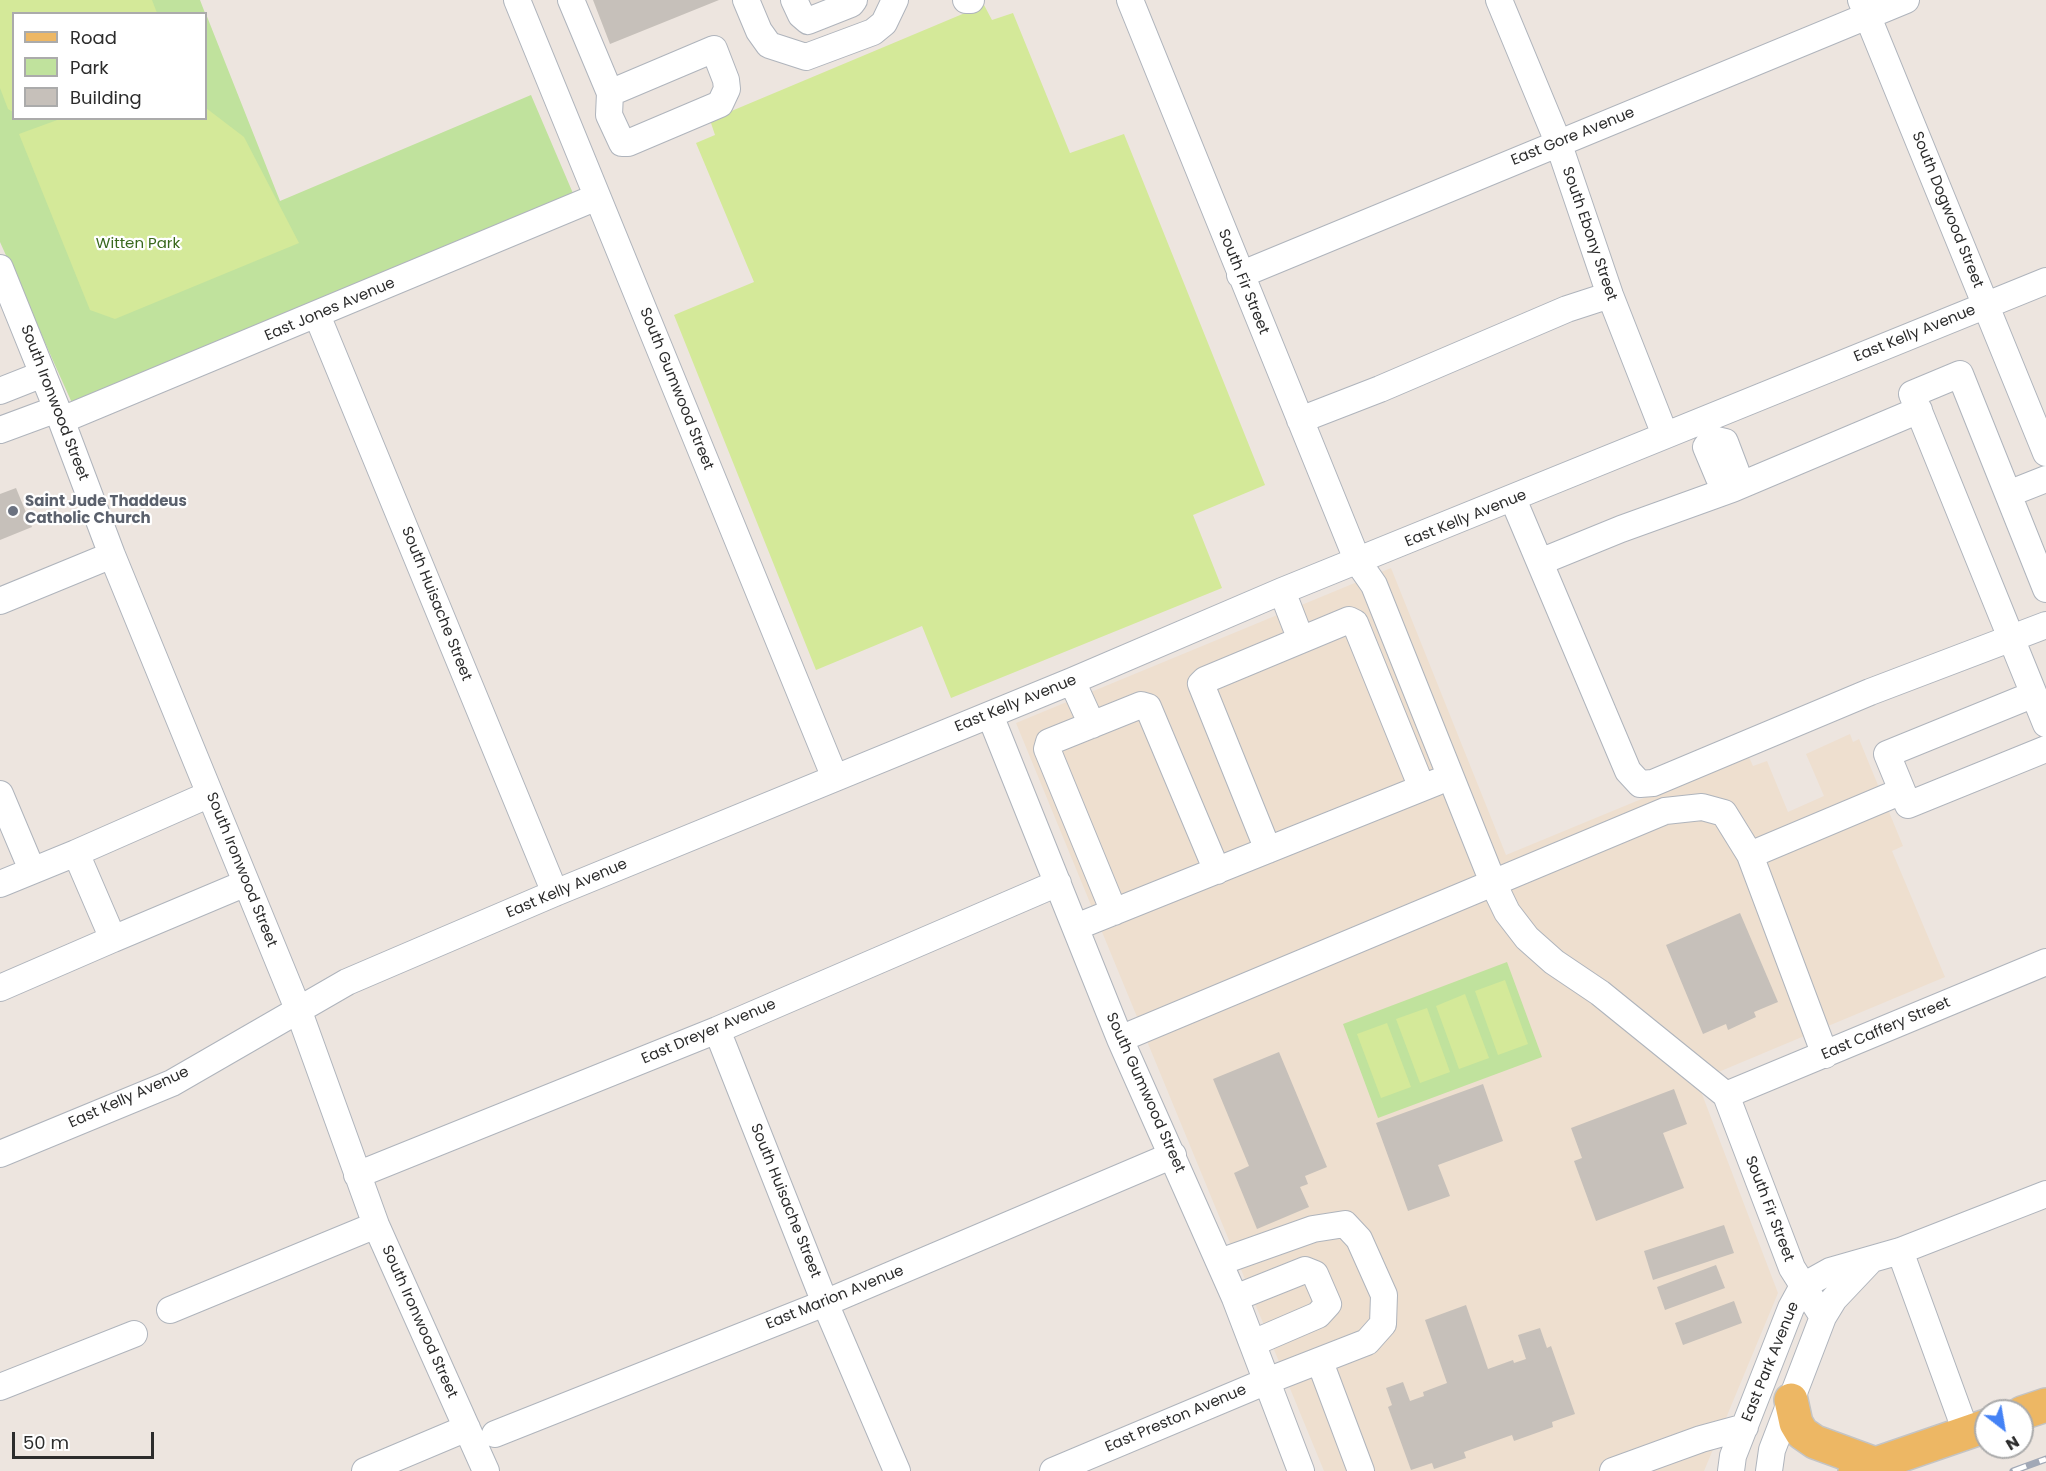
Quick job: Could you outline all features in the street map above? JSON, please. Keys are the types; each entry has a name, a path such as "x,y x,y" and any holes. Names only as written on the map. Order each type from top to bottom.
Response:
{"main road":[{"path":"1791,1400 1796,1423 1802,1433 1865,1467 1974,1430"}],"street":[{"name":"South Gumwood Street","path":"517,0 835,777"},
{"path":"572,0 610,93 607,105 611,122 620,141 628,143 720,104 727,89 726,80 714,49 610,93"},
{"path":"746,0 763,40 777,50 806,57 873,32 890,14 895,0"},
{"path":"794,0 801,15 808,21 851,4 854,0"},
{"path":"966,0 971,0"},
{"name":"South Fir Street","path":"1130,0 1358,562 1374,585 1494,885 1508,912 1536,946 1674,1051 1726,1095 1792,1268 1823,1317"},
{"name":"South Ebony Street","path":"1499,0 1558,142 1610,295 1665,435"},
{"name":"East Gore Avenue","path":"1240,275 1558,142 1865,8 1906,0"},
{"name":"South Dogwood Street","path":"1865,8 2046,453"},
{"path":"573,138 611,122"},
{"name":"East Jones Avenue","path":"0,430 60,414 317,315 597,197"},
{"name":"South Ironwood Street","path":"0,268 60,414 112,555 298,1009 376,1225 486,1471"},
{"name":"East Kelly Avenue","path":"0,1154 172,1083 347,982 555,893 1072,681 1282,591 1513,499 1665,435 1708,429 2046,281"},
{"path":"1300,420 1380,389 1567,309 1610,295"},
{"name":"South Huisache Street","path":"317,315 555,893"},
{"path":"0,391 43,374"},
{"path":"2046,590 1960,375 1912,394 2032,695 2046,724"},
{"path":"1540,562 1918,410"},
{"path":"1708,429 1706,447 1719,478 1731,487"},
{"path":"2008,494 2046,479"},
{"path":"1513,499 1629,771 1640,784 1653,783 1870,692 2046,625"},
{"path":"0,601 112,555"},
{"path":"1282,591 1301,640"},
{"path":"1268,850 1201,684 1205,680 1349,620 1355,623 1422,788"},
{"path":"1072,681 1092,725"},
{"path":"2032,695 1887,754 1908,805 2046,749"},
{"path":"1114,912 1047,749 1049,742 1141,705 1148,707 1217,870"},
{"name":"South Gumwood Street","path":"990,715 1120,1039 1235,1298 1301,1471"},
{"path":"1076,927 1452,776"},
{"path":"1750,855 1902,791"},
{"path":"0,794 32,870"},
{"path":"0,884 210,794"},
{"path":"1120,1039 1494,885 1665,811 1702,807 1724,813 1750,855 1813,1016 1825,1055"},
{"path":"76,853 113,939"},
{"path":"0,987 246,883"},
{"name":"East Dreyer Avenue","path":"357,1175 717,1030 1058,883"},
{"name":"East Caffery Street","path":"1726,1095 2046,962"},
{"name":"South Huisache Street","path":"717,1030 825,1303 897,1471"},
{"name":"East Marion Avenue","path":"495,1434 825,1303 1173,1155"},
{"name":"East Park Avenue","path":"1731,1471 1733,1456 1791,1308 1803,1286 1830,1271 1869,1262 1900,1251 2046,1194"},
{"name":"East Preston Avenue","path":"1053,1471 1267,1381 1367,1342 1383,1324 1384,1295 1359,1239 1345,1224 1313,1229 1220,1262"},
{"path":"170,1310 376,1225"},
{"path":"1900,1251 1974,1424"},
{"name":"East Park Avenue","path":"1769,1471 1772,1450 1823,1317 1833,1299 1869,1262"},
{"path":"1235,1298 1305,1270 1315,1274 1328,1304 1318,1315 1253,1343"},
{"path":"0,1387 134,1334"},
{"path":"1320,1362 1361,1471"},
{"path":"1613,1471 1701,1439 1745,1427"},
{"path":"365,1471 467,1428"}],"shaded area":[{"path":"1391,568 1506,855 1748,755 1753,766 1767,761 1788,812 1824,796 1806,754 1850,734 1853,742 1859,739 1903,846 1892,851 1945,977 1697,1081 1778,1293 1704,1471 1324,1471 1016,723"}],"green space":[{"name":"Witten Park","path":"0,0 200,0 205,12 12,12 12,120 207,120 207,17 280,201 531,95 575,198 72,403 0,242"},
{"path":"0,0 152,0 157,12 12,12 12,111 8,109 0,88"},
{"path":"984,5 992,20 1013,13 1070,153 1124,134 1265,485 1193,515 1222,588 951,698 922,626 816,670 674,315 754,282 696,143 715,135 710,120"},
{"path":"207,109 244,137 299,243 115,319 90,310 19,134 57,120 207,120"},
{"path":"1507,962 1542,1057 1378,1118 1343,1024"},
{"path":"1505,980 1528,1044 1498,1055 1475,991"},
{"path":"1465,994 1489,1058 1459,1069 1436,1006"},
{"path":"1427,1008 1450,1072 1420,1083 1396,1019"},
{"path":"1387,1023 1411,1087 1381,1098 1357,1034"}],"building":[{"path":"593,0 719,0 610,44"},
{"name":"Saint Jude Thaddeus Catholic Church","path":"16,488 32,527 0,540 0,494"},
{"path":"1740,913 1778,1002 1754,1012 1756,1017 1728,1030 1726,1024 1703,1034 1666,945"},
{"path":"1279,1052 1327,1167 1305,1176 1308,1184 1300,1187 1309,1207 1257,1229 1234,1173 1249,1166 1213,1079"},
{"path":"1483,1084 1503,1141 1438,1165 1450,1196 1408,1211 1376,1123"},
{"path":"1674,1089 1687,1124 1663,1133 1684,1188 1596,1221 1574,1161 1582,1158 1571,1128"},
{"path":"1724,1225 1734,1253 1653,1280 1644,1251"},
{"path":"1716,1265 1725,1288 1665,1310 1657,1287"},
{"path":"1734,1301 1742,1323 1683,1345 1675,1323"},
{"path":"1466,1305 1488,1369 1513,1360 1514,1363 1526,1359 1518,1335 1540,1328 1547,1348 1551,1346 1575,1414 1552,1422 1553,1427 1514,1441 1512,1435 1464,1452 1466,1458 1434,1469 1432,1463 1411,1470 1388,1407 1392,1405 1386,1388 1403,1382 1410,1401 1424,1396 1423,1392 1447,1383 1425,1320"}],"railway":[{"path":"2013,1471 2046,1459"}],"place":[{"name":"Saint Jude Thaddeus Catholic Church","path":"13,511"}]}
